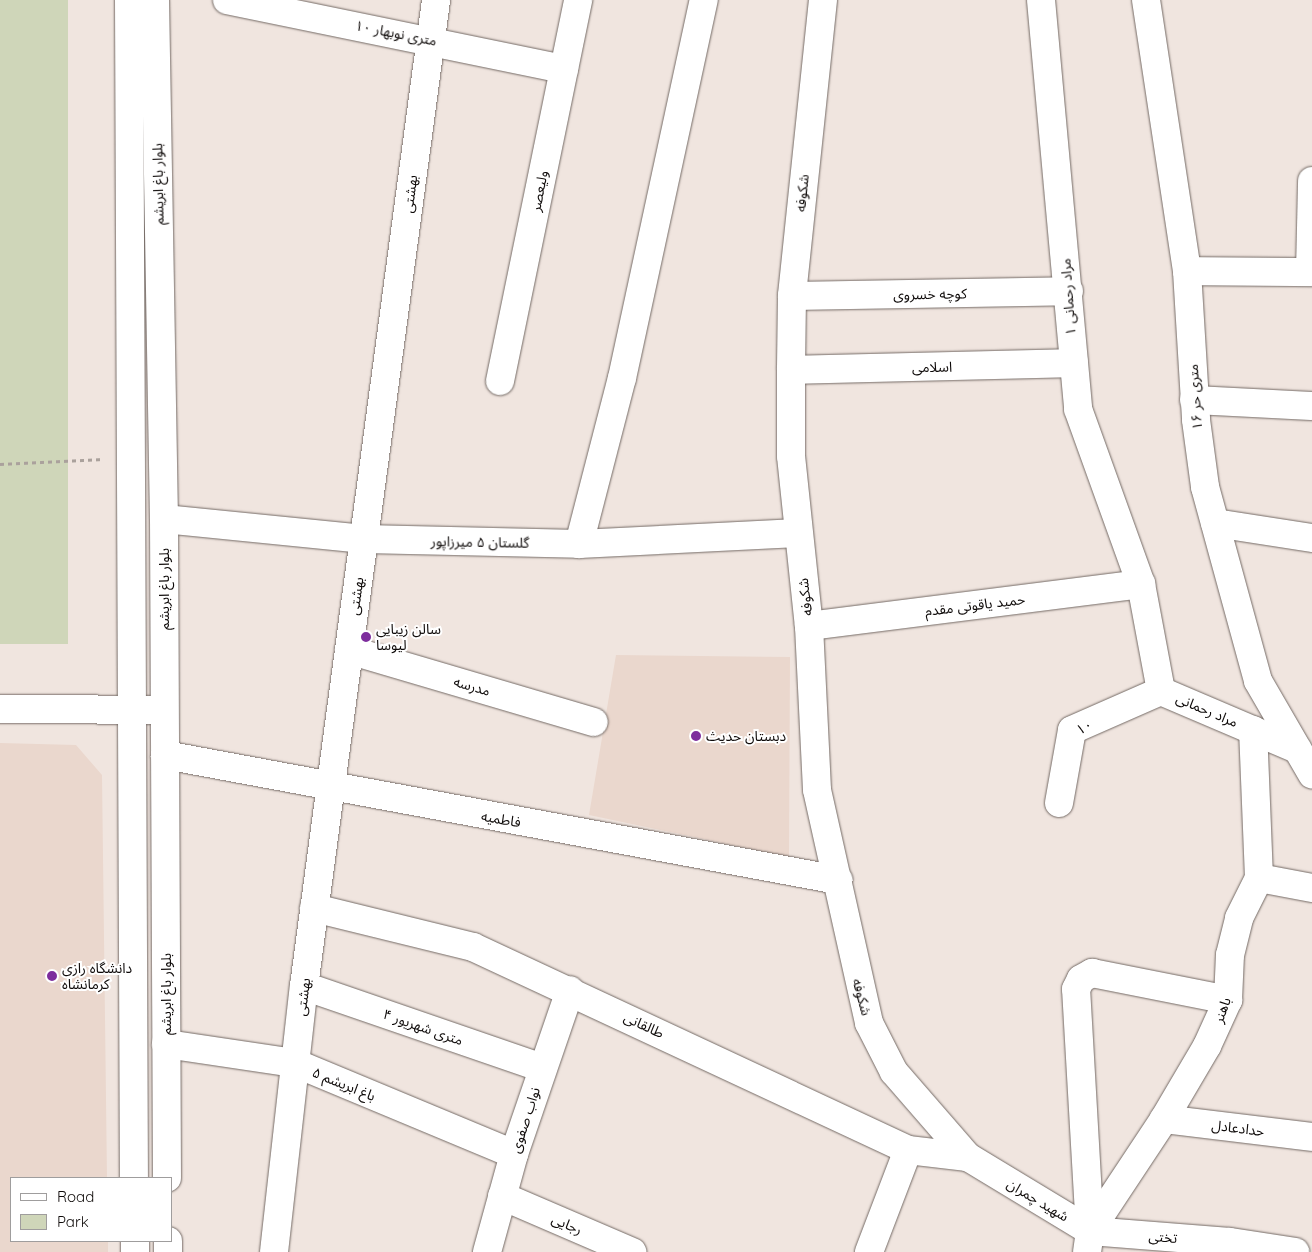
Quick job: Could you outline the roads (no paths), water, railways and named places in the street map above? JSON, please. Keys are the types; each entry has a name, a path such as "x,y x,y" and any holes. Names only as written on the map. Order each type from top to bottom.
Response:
{"street":[{"name":"بلوار باغ ابریشم","path":"129,0 130,710 134,1177"},
{"name":"بلوار باغ ابریشم","path":"155,0 164,519 168,1177"},
{"name":"۱۰ متری نوبهار","path":"227,0 430,39 564,69"},
{"name":"بهشتی","path":"274,1252 314,908 436,0"},
{"name":"ولیعصر","path":"500,381 578,0"},
{"path":"579,544 622,378 704,0"},
{"name":"شکوفه","path":"823,0 792,296 791,370 791,456 809,626 817,790 869,1023 894,1072 968,1157"},
{"name":"مراد رحمانی ۱","path":"1041,0 1078,409 1142,584"},
{"name":"۱۶ متری حر","path":"1146,0 1187,271 1194,400 1205,487 1258,681 1312,774"},
{"path":"1187,271 1311,272 1312,181"},
{"name":"کوچه خسروی","path":"792,296 1068,290"},
{"name":"اسلامی","path":"791,370 1074,363"},
{"path":"1194,400 1312,406"},
{"name":"گلستان ۵ میرزاپور","path":"164,519 364,539 579,544 798,533"},
{"path":"1215,524 1312,538"},
{"name":"حمید یاقوتی مقدم","path":"809,626 1142,584"},
{"name":"مراد رحمانی","path":"1142,584 1161,691 1297,748"},
{"name":"مدرسه","path":"349,650 594,722"},
{"name":"۱۰","path":"1059,803 1072,730 1161,691"},
{"path":"0,709 164,710"},
{"name":"باهنر","path":"1088,1242 1207,1046 1228,1000 1230,955 1239,918 1259,878 1253,730"},
{"name":"فاطمیه","path":"165,755 838,880"},
{"path":"1259,878 1312,888"},
{"name":"طالقانی","path":"314,908 473,946 908,1150 968,1157"},
{"path":"1088,1242 1076,989 1081,979 1092,973 1228,1000"},
{"name":"۴ متری شهریور","path":"304,986 542,1068"},
{"name":"نواب صفوی","path":"487,1252 514,1154 570,990"},
{"name":"باغ ابریشم ۵","path":"166,1044 295,1063 514,1154"},
{"name":"حدادعادل","path":"1164,1119 1312,1137"},
{"path":"868,1252 908,1150"},
{"name":"شهید چمران","path":"968,1157 1088,1242"},
{"name":"رجایی","path":"502,1196 632,1252"},
{"name":"تختی","path":"1088,1242 1230,1242 1295,1252"}],"place":[{"name":"سالن زیبایی لیوسا","path":"366,637"},
{"name":"دبستان حدیث","path":"696,736"},
{"name":"دانشگاه رازی کرمانشاه","path":"52,976"}]}
